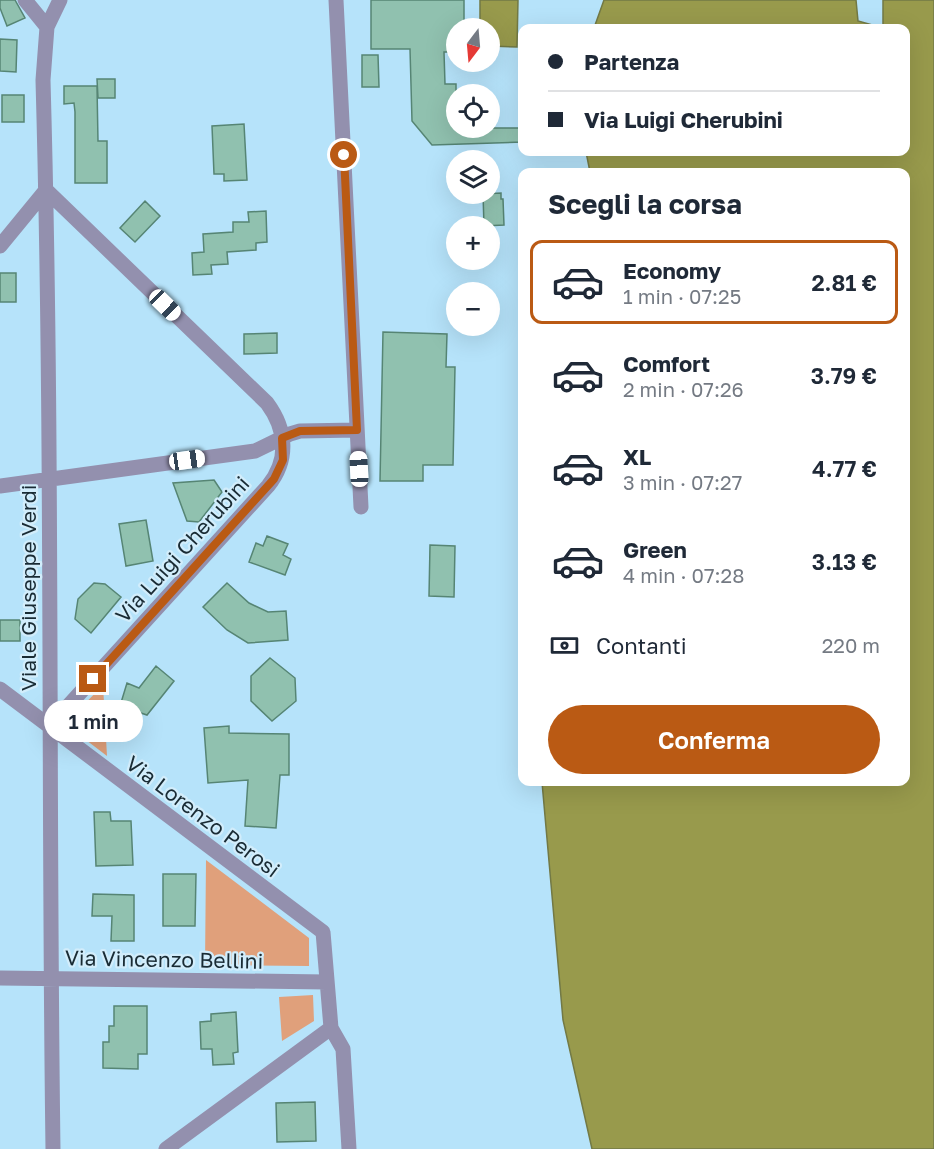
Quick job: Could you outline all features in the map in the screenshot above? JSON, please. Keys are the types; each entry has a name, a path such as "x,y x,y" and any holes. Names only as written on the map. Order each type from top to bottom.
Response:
{"street":[{"path":"25,0 47,27 60,0"},
{"path":"336,0 362,507"},
{"name":"Viale Giuseppe Verdi","path":"47,27 43,80 50,480 52,1149"},
{"path":"0,246 46,190 267,403 278,420 282,438"},
{"path":"0,486 255,451 300,431 357,430"},
{"name":"Via Luigi Cherubini","path":"49,727 274,479 283,460 282,438"},
{"name":"Via Lorenzo Perosi","path":"0,689 323,932 327,982"},
{"name":"Via Vincenzo Bellini","path":"0,978 327,982"},
{"path":"327,982 331,1028 343,1049 349,1149"},
{"path":"166,1149 331,1028"}],"shaded area":[{"path":"480,0 518,0 517,47 500,46 500,18 480,18"},
{"path":"604,0 856,0 858,21 869,24 595,24"},
{"path":"883,0 934,0 934,1149 592,1149 563,1020 542,786 910,786 910,168 589,168 587,156 910,156 910,24 883,24"},
{"path":"103,685 107,756 65,724"},
{"path":"206,860 309,938 309,966 205,965"},
{"path":"313,995 314,1021 282,1041 279,997"}],"building":[{"path":"0,0 15,0 25,18 7,26 0,8"},
{"path":"371,0 464,0 464,18 446,18 446,52 444,52 446,138 500,138 500,128 518,128 518,142 432,145 412,121 410,49 371,49"},
{"path":"0,39 17,40 16,72 0,71"},
{"path":"362,55 378,55 379,87 362,87"},
{"path":"97,79 115,79 115,98 98,98"},
{"path":"64,86 97,86 98,141 107,141 107,183 75,183 74,103 64,104"},
{"path":"2,95 24,95 24,122 2,122"},
{"path":"244,124 247,180 224,181 224,174 214,174 212,126"},
{"path":"500,193 503,199 504,225 500,225 500,216 484,216 483,204 500,204"},
{"path":"145,201 160,216 135,242 120,228"},
{"path":"266,211 267,242 256,243 256,250 227,252 228,264 211,265 212,274 193,275 192,253 204,252 203,234 233,232 233,222 249,222 248,212"},
{"path":"0,273 16,273 16,302 0,302"},
{"path":"383,332 446,334 446,367 455,367 453,465 423,465 423,481 380,481"},
{"path":"277,333 277,353 244,354 244,334"},
{"path":"214,480 222,492 199,522 187,521 173,483"},
{"path":"146,520 153,561 126,566 119,524"},
{"path":"267,536 288,544 283,555 291,559 285,575 249,562 256,543 263,546"},
{"path":"430,545 455,546 454,597 429,596"},
{"path":"94,583 105,584 121,597 91,633 75,619 78,599"},
{"path":"227,583 249,603 268,612 286,611 288,640 248,643 227,630 203,607"},
{"path":"0,620 20,620 20,641 0,641"},
{"path":"270,658 295,678 296,701 272,721 251,701 251,676"},
{"path":"156,666 174,681 147,715 120,706 127,683 139,688"},
{"path":"229,726 229,733 289,734 289,775 280,775 276,828 245,826 248,780 208,783 204,728"},
{"path":"94,812 110,812 111,821 131,821 133,865 96,866"},
{"path":"163,874 196,874 195,926 163,926"},
{"path":"93,894 134,895 134,941 111,941 112,916 92,916"},
{"path":"114,1006 147,1006 147,1054 138,1054 138,1069 103,1068 103,1042 109,1042 109,1026 114,1026"},
{"path":"236,1012 238,1052 233,1053 234,1064 213,1065 212,1049 201,1049 200,1022 211,1021 211,1014"},
{"path":"315,1102 316,1141 277,1142 276,1103"}],"route":[{"path":"93,679 274,479 283,460 282,438 300,431 357,430 344,155"}]}
